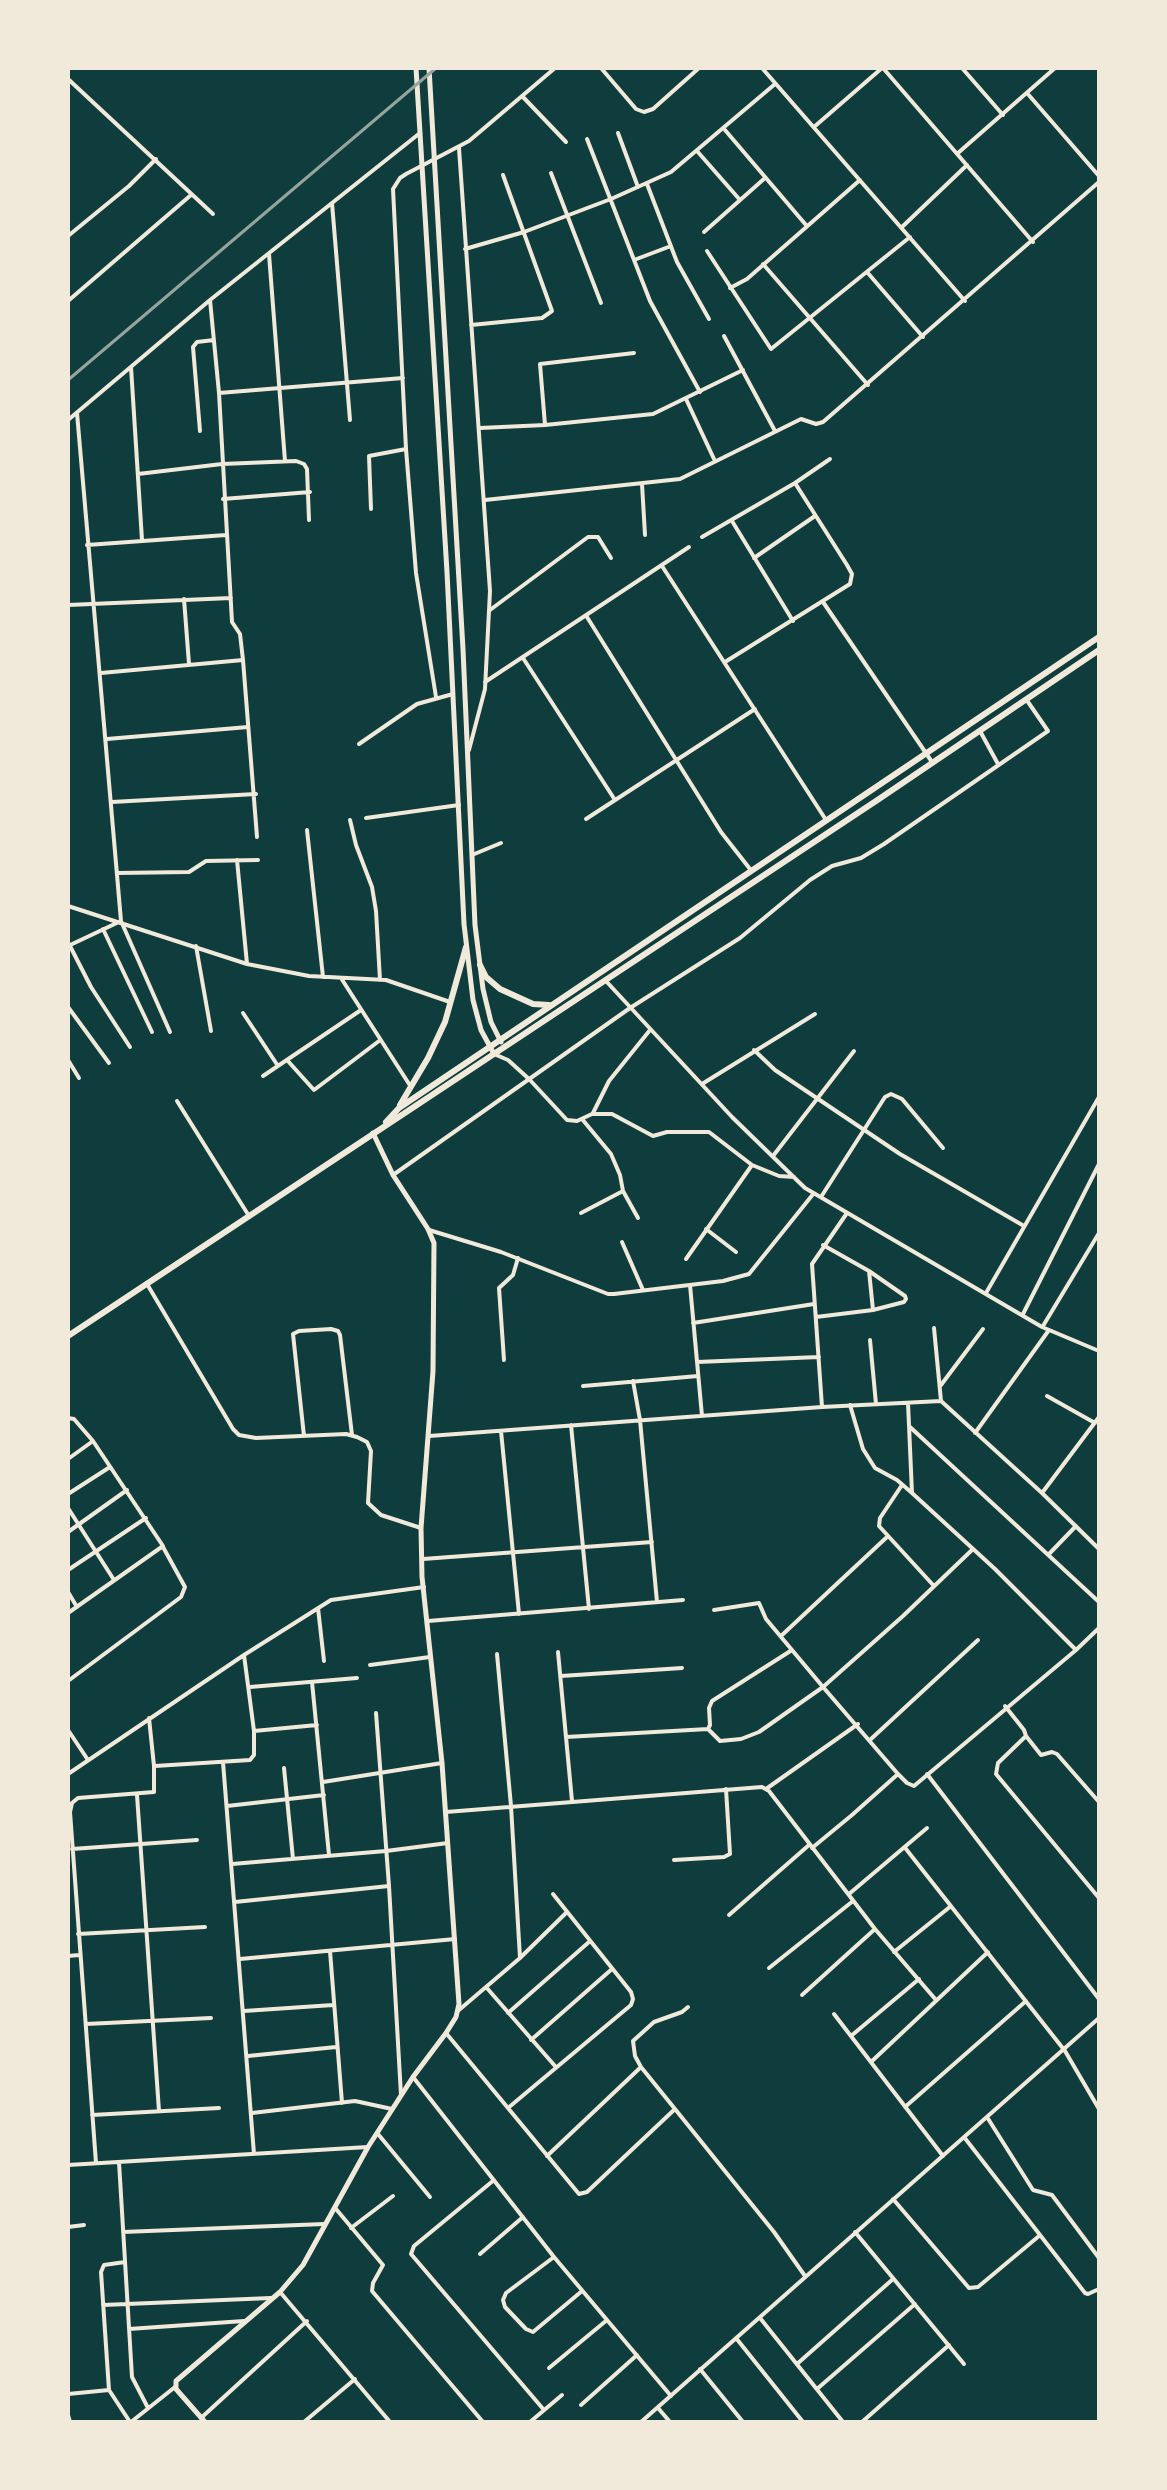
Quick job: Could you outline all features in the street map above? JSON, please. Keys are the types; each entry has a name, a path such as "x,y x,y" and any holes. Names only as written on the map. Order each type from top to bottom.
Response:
{"main road":[{"path":"399,1108 1099,637"},
{"path":"68,1336 1099,650"},
{"path":"384,1125 399,1108 428,1058 452,1003 466,947"},
{"path":"480,965 486,977 500,989 533,1004 549,1005"}],"street":[{"path":"416,68 433,315 464,926 473,1000 481,1030 494,1054 508,1060 567,1120 582,1119 592,1114 619,1116 653,1136 667,1132 709,1132 752,1165 779,1176 794,1177"},
{"path":"429,68 475,925 491,1022 508,1060"},
{"path":"436,697 416,573 406,449 393,189 406,174 459,148 555,68"},
{"path":"601,68 636,109 644,112 653,109 699,68"},
{"path":"762,68 965,301"},
{"path":"814,127 883,68 1033,242"},
{"path":"962,68 1003,115"},
{"path":"957,154 1055,68"},
{"path":"68,79 213,214"},
{"path":"465,249 524,232 671,172 775,84"},
{"path":"485,500 680,479 801,419 816,424 823,422 1033,242 1099,179 1027,93"},
{"path":"523,97 566,142"},
{"path":"724,129 806,225"},
{"path":"68,420 210,300 420,133"},
{"path":"618,133 638,187"},
{"path":"587,139 650,301 700,392"},
{"path":"459,148 490,610 485,682 467,755"},
{"path":"697,151 740,200"},
{"path":"68,236 129,186 156,159"},
{"path":"902,227 967,165"},
{"path":"551,173 601,303"},
{"path":"470,325 542,318 551,313 552,307 503,175"},
{"path":"704,232 766,177"},
{"path":"730,288 747,279 860,180"},
{"path":"647,184 677,262 709,319"},
{"path":"68,292 70,299 191,195"},
{"path":"332,203 350,420"},
{"path":"707,251 771,349 910,237"},
{"path":"634,260 671,246"},
{"path":"269,254 285,461"},
{"path":"763,264 868,385"},
{"path":"867,272 923,337"},
{"path":"210,300 219,393 232,622 240,634 256,794 257,837"},
{"path":"724,336 775,431"},
{"path":"200,431 193,347 197,342 214,340"},
{"path":"545,425 540,364 634,353"},
{"path":"131,366 142,540"},
{"path":"480,428 653,414 743,370"},
{"path":"219,393 403,378"},
{"path":"686,399 714,460"},
{"path":"77,413 121,921 170,1032"},
{"path":"371,509 369,456 406,449"},
{"path":"702,537 830,459"},
{"path":"138,474 222,464 285,461 304,464 310,492 309,520"},
{"path":"725,663 850,584 852,574 795,483"},
{"path":"642,484 645,535"},
{"path":"223,499 310,492"},
{"path":"754,558 816,516"},
{"path":"732,521 793,622"},
{"path":"87,545 226,535"},
{"path":"490,610 588,537 598,537 611,558"},
{"path":"485,682 689,547"},
{"path":"662,566 826,820"},
{"path":"184,598 189,664"},
{"path":"68,605 231,598"},
{"path":"823,602 933,762"},
{"path":"587,617 721,832 750,869"},
{"path":"523,658 615,800"},
{"path":"101,673 243,660"},
{"path":"359,744 417,704 453,694"},
{"path":"393,1175 630,1008 740,938 823,871 861,858 884,844 1048,731 1026,699"},
{"path":"586,819 755,709"},
{"path":"107,739 248,727"},
{"path":"980,730 998,764"},
{"path":"112,802 256,794"},
{"path":"366,818 459,805"},
{"path":"350,820 372,887 380,980"},
{"path":"307,830 323,977"},
{"path":"472,855 501,843"},
{"path":"237,860 247,964"},
{"path":"117,873 189,872 206,861 258,860"},
{"path":"68,906 247,964 280,972 380,980 452,1003"},
{"path":"121,921 69,946 130,1047"},
{"path":"464,926 475,925"},
{"path":"103,929 152,1032"},
{"path":"196,946 211,1031"},
{"path":"340,977 411,1087"},
{"path":"605,980 702,1084 794,1177 814,1193 1042,1327 1099,1351"},
{"path":"68,1007 109,1063"},
{"path":"263,1076 361,1010"},
{"path":"243,1013 278,1066"},
{"path":"702,1084 815,1014"},
{"path":"592,1114 609,1081 650,1030"},
{"path":"287,1060 314,1090 379,1041"},
{"path":"754,1050 775,1070 900,1154 1024,1226"},
{"path":"773,1156 854,1051"},
{"path":"68,1060 79,1078"},
{"path":"821,1198 885,1097 891,1094 902,1099 943,1148"},
{"path":"986,1293 1099,1097"},
{"path":"177,1101 249,1216"},
{"path":"582,1119 611,1154 623,1191 638,1218"},
{"path":"373,1132 393,1175 434,1243 433,1371 421,1528 446,1812 458,2011"},
{"path":"1023,1314 1099,1164"},
{"path":"686,1259 752,1165"},
{"path":"581,1213 623,1191"},
{"path":"428,1229 518,1258 608,1294 690,1285 749,1274 814,1193"},
{"path":"822,1407 812,1264 847,1213"},
{"path":"706,1229 736,1252"},
{"path":"1042,1327 1099,1233"},
{"path":"622,1242 643,1290"},
{"path":"815,1317 873,1310 904,1302 906,1297 823,1245"},
{"path":"504,1360 500,1285 513,1275 518,1258"},
{"path":"869,1271 873,1310"},
{"path":"147,1284 239,1435 248,1438 352,1435 370,1446 368,1496 371,1506 389,1519 421,1528"},
{"path":"690,1285 702,1416"},
{"path":"693,1323 815,1304"},
{"path":"934,1328 941,1401 1099,1549"},
{"path":"304,1436 293,1334 331,1329 340,1335 352,1435"},
{"path":"940,1387 983,1329"},
{"path":"975,1433 1049,1330"},
{"path":"870,1340 876,1404"},
{"path":"697,1362 819,1357"},
{"path":"583,1386 698,1376"},
{"path":"633,1381 640,1420 657,1602"},
{"path":"1047,1396 1095,1423"},
{"path":"429,1436 941,1401"},
{"path":"908,1403 912,1493"},
{"path":"850,1405 868,1461 912,1493 1076,1650"},
{"path":"1042,1493 1099,1417"},
{"path":"68,1418 74,1419 93,1441 127,1490 185,1587 181,1597 68,1681"},
{"path":"571,1425 589,1609"},
{"path":"910,1427 1099,1602"},
{"path":"501,1431 519,1614"},
{"path":"68,1459 93,1441"},
{"path":"68,1494 110,1467"},
{"path":"902,1485 880,1518 879,1526 934,1586"},
{"path":"68,1532 127,1490"},
{"path":"68,1508 114,1580"},
{"path":"68,1570 146,1518"},
{"path":"1049,1554 1076,1526"},
{"path":"781,1636 887,1537"},
{"path":"423,1559 652,1542"},
{"path":"68,1613 163,1546"},
{"path":"566,1737 708,1729 720,1741 755,1735 823,1687 973,1549"},
{"path":"68,1774 318,1608 340,1597 424,1587"},
{"path":"68,1592 77,1607"},
{"path":"428,1621 683,1600"},
{"path":"714,1610 759,1603 766,1619 823,1687 898,1774 914,1786 1099,1628"},
{"path":"318,1608 324,1661"},
{"path":"870,1740 978,1640"},
{"path":"708,1729 712,1701 792,1650"},
{"path":"558,1652 572,1801"},
{"path":"497,1654 511,1806 520,1958"},
{"path":"154,1766 246,1761 253,1758 254,1731 244,1655"},
{"path":"370,1665 432,1656"},
{"path":"561,1676 682,1668"},
{"path":"250,1687 357,1678"},
{"path":"312,1682 329,1856"},
{"path":"1005,1706 1039,1754 1057,1754 1099,1802"},
{"path":"376,1713 401,2095"},
{"path":"96,2163 70,1832 71,1807 78,1798 154,1792 149,1718"},
{"path":"766,1789 858,1724"},
{"path":"254,1731 317,1725"},
{"path":"68,1730 88,1760"},
{"path":"1026,1736 998,1763 996,1774 1099,1898"},
{"path":"223,1762 254,2154"},
{"path":"323,1782 442,1763"},
{"path":"284,1768 293,1859"},
{"path":"729,1915 898,1774"},
{"path":"927,1774 1099,1999"},
{"path":"446,1812 755,1786 766,1789 875,1929 936,2000"},
{"path":"674,1860 730,1854 726,1789"},
{"path":"137,1795 159,2111"},
{"path":"227,1806 324,1795"},
{"path":"849,1894 906,1849 927,1828"},
{"path":"72,1849 197,1840"},
{"path":"232,1864 448,1843"},
{"path":"906,1849 1065,2051 1099,2109"},
{"path":"235,1902 389,1886"},
{"path":"508,2108 631,2005 633,1997 553,1894"},
{"path":"769,1968 853,1901"},
{"path":"894,1952 951,1906"},
{"path":"125,2262 102,2266 103,2305 109,2390 130,2422 175,2387 184,2374 280,2292 303,2265 368,2147 458,2011 520,1958 567,1912"},
{"path":"78,1934 205,1927"},
{"path":"802,1995 875,1929"},
{"path":"240,1959 455,1939"},
{"path":"508,2013 589,1942"},
{"path":"330,1951 342,2103"},
{"path":"871,2062 988,1952"},
{"path":"68,1956 79,1955"},
{"path":"531,2040 612,1969"},
{"path":"851,2036 919,1979"},
{"path":"486,1987 555,2066"},
{"path":"905,2107 1026,2001"},
{"path":"244,2011 333,2005"},
{"path":"688,2007 654,2022 633,2041 634,2051 641,2067 774,2232 805,2276"},
{"path":"834,2014 943,2156"},
{"path":"86,2024 211,2018"},
{"path":"641,2422 1099,2018"},
{"path":"446,2033 576,2192 583,2194 675,2109"},
{"path":"248,2056 336,2047"},
{"path":"547,2156 641,2067"},
{"path":"413,2077 554,2257 671,2396"},
{"path":"252,2113 362,2102 392,2109"},
{"path":"92,2115 219,2108"},
{"path":"987,2117 1033,2190 1052,2195 1099,2258"},
{"path":"377,2133 430,2197"},
{"path":"964,2137 1085,2293 1099,2289"},
{"path":"68,2165 368,2147"},
{"path":"119,2162 132,2377 148,2408"},
{"path":"494,2180 414,2246 411,2254 544,2410"},
{"path":"351,2228 393,2196"},
{"path":"893,2199 969,2288 978,2287 1039,2236"},
{"path":"336,2209 383,2265 372,2291 483,2422"},
{"path":"480,2254 523,2217"},
{"path":"123,2232 186,2227 326,2224"},
{"path":"68,2227 84,2225"},
{"path":"855,2232 964,2364"},
{"path":"554,2257 506,2293 503,2300 505,2307 526,2329 533,2332 582,2291"},
{"path":"797,2364 893,2279"},
{"path":"280,2292 390,2422"},
{"path":"103,2305 271,2298"},
{"path":"817,2389 915,2304"},
{"path":"759,2317 843,2422"},
{"path":"549,2368 607,2320"},
{"path":"129,2329 244,2321"},
{"path":"175,2387 203,2420 307,2321"},
{"path":"736,2338 803,2422"},
{"path":"862,2422 949,2345"},
{"path":"581,2405 637,2355"},
{"path":"700,2369 743,2422"},
{"path":"304,2422 355,2379"},
{"path":"68,2394 109,2390"},
{"path":"530,2422 562,2395"},
{"path":"658,2408 670,2422"},
{"path":"68,2415 70,2422"}],"railway":[{"path":"68,380 436,68"}]}
